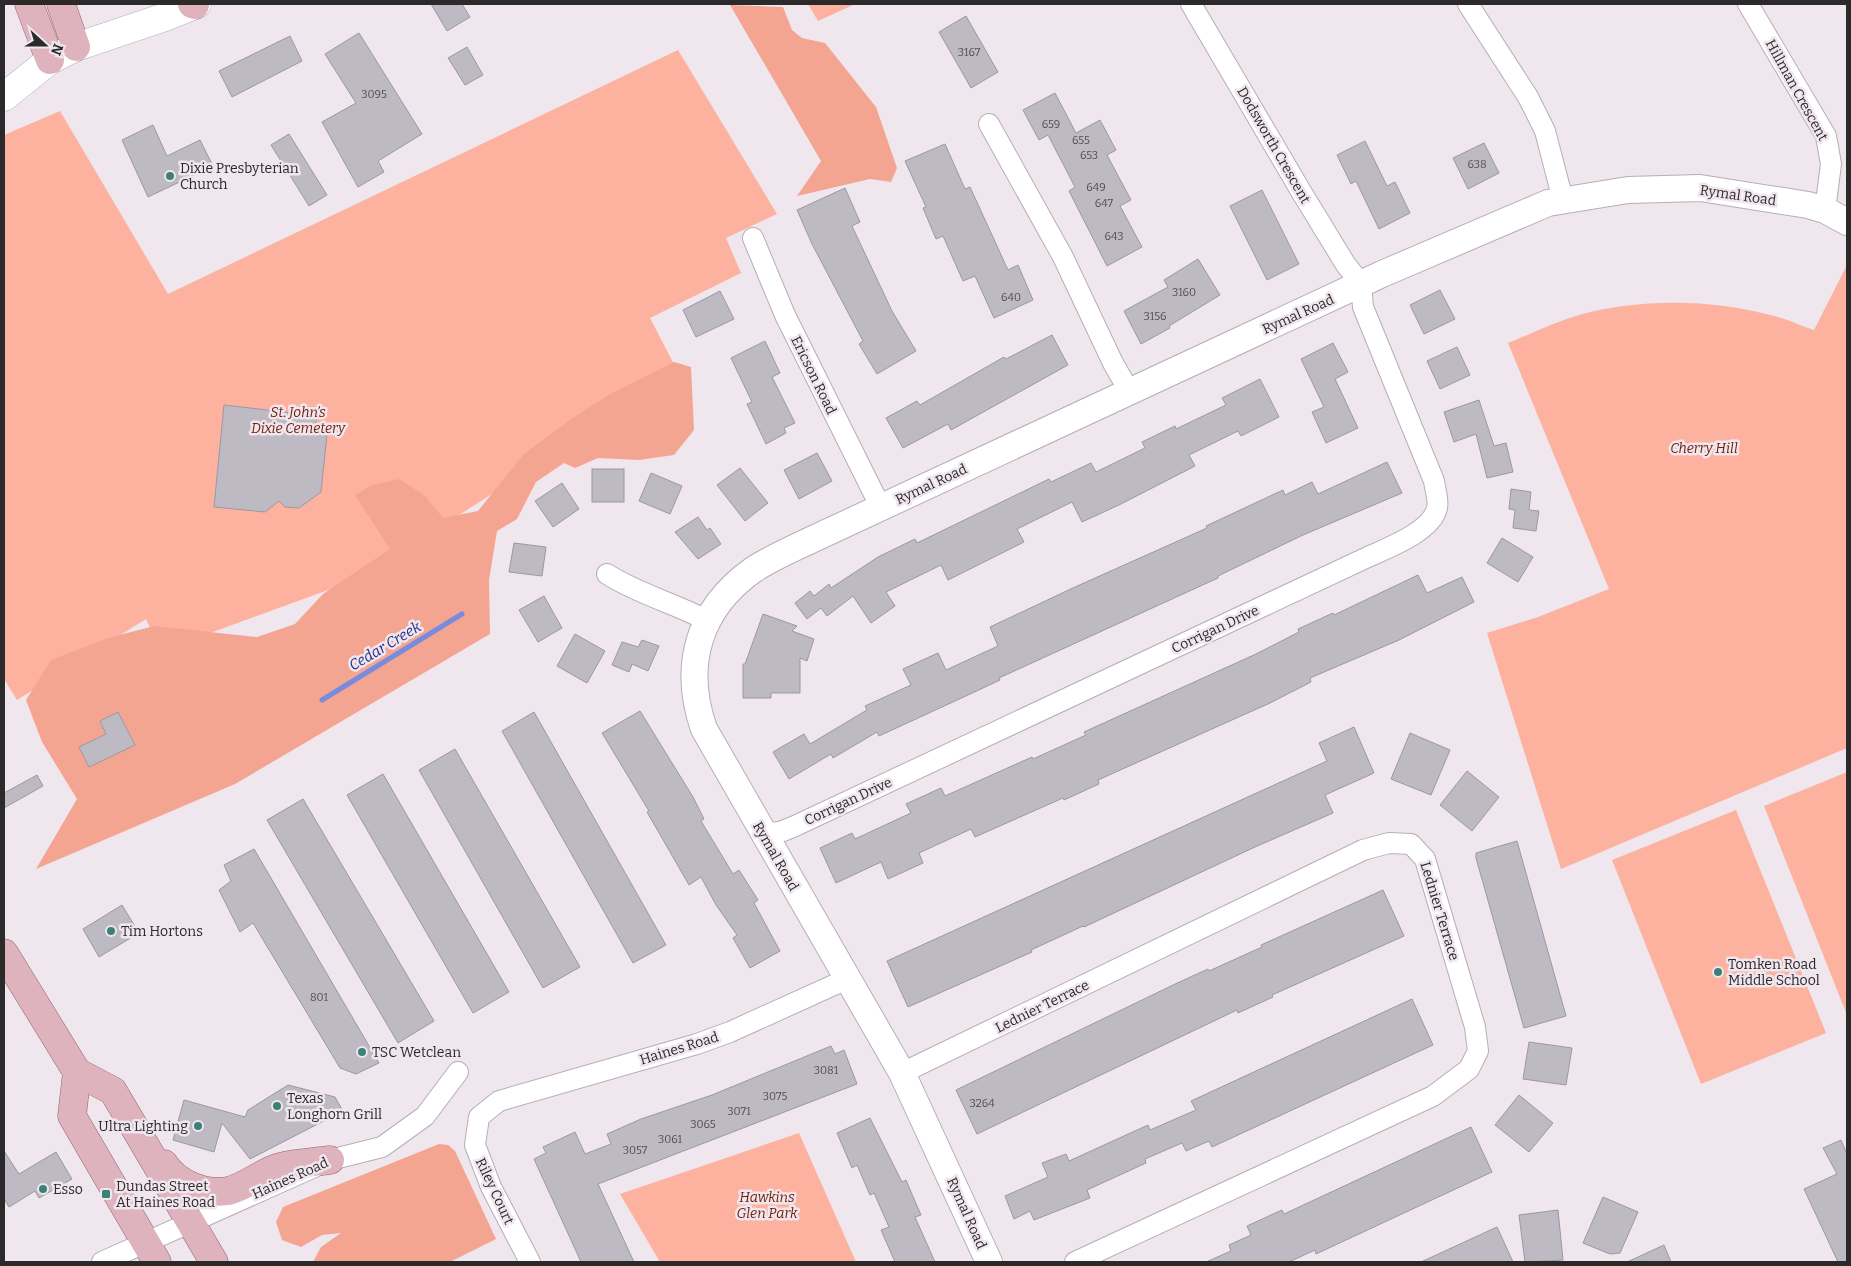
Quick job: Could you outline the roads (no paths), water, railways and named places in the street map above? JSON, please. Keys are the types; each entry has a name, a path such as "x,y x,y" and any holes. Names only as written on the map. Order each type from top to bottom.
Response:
{"main road":[{"path":"29,4 50,60"},
{"path":"61,4 76,47"},
{"path":"4,97 50,60 76,47 166,17 195,4"},
{"path":"4,70 50,60"},
{"path":"4,953 57,1044 77,1072 113,1091 214,1262"},
{"path":"77,1072 72,1116 152,1252"},
{"path":"141,1137 149,1141 169,1171 180,1181 192,1187 214,1191 228,1190 280,1167 330,1160"}],"street":[{"name":"Dodsworth Crescent","path":"1191,4 1316,217 1346,265 1361,284"},
{"path":"1468,4 1528,97 1545,131 1563,200"},
{"name":"Hillman Crescent","path":"1748,4 1826,136 1836,216"},
{"path":"988,124 1063,257 1113,363 1129,391"},
{"name":"Rymal Road","path":"989,1262 902,1073 704,729 696,707 695,659 706,620 723,596 754,570 811,540 1361,284 1548,203 1628,190 1700,188 1836,216"},
{"name":"Ericson Road","path":"754,238 785,315 881,508"},
{"name":"Corrigan Drive","path":"765,834 783,831 1361,561 1410,537 1432,520 1438,507 1434,481 1363,306 1361,284"},
{"path":"608,574 628,588 685,609 706,620"},
{"name":"Lednier Terrace","path":"902,1073 1363,850 1389,842 1411,844 1425,859 1475,1027 1478,1051 1469,1069 1433,1096 1075,1262"},
{"name":"Haines Road","path":"479,1116 499,1101 675,1052 730,1032 847,979"},
{"name":"Haines Road","path":"102,1262 152,1252 190,1223 330,1160 382,1147 411,1129 425,1116 458,1072"},
{"name":"Riley Court","path":"479,1116 476,1130 477,1154 530,1262"}],"waterway":[{"name":"Cedar Creek","path":"322,700 462,614"}],"place":[{"name":"Dixie Presbyterian Church","path":"170,176"},
{"name":"Tim Hortons","path":"111,931"},
{"name":"Tomken Road Middle School","path":"1718,972"},
{"name":"TSC Wetclean","path":"362,1052"},
{"name":"Texas Longhorn Grill","path":"277,1106"},
{"name":"Ultra Lighting","path":"198,1126"},
{"name":"Esso","path":"43,1189"},
{"name":"Dundas Street At Haines Road","path":"106,1194"}],"park label":[{"name":"St. John’s Dixie Cemetery","path":"298,420"},
{"name":"Cherry Hill","path":"1704,448"},
{"name":"Hawkins Glen Park","path":"767,1206"}]}
